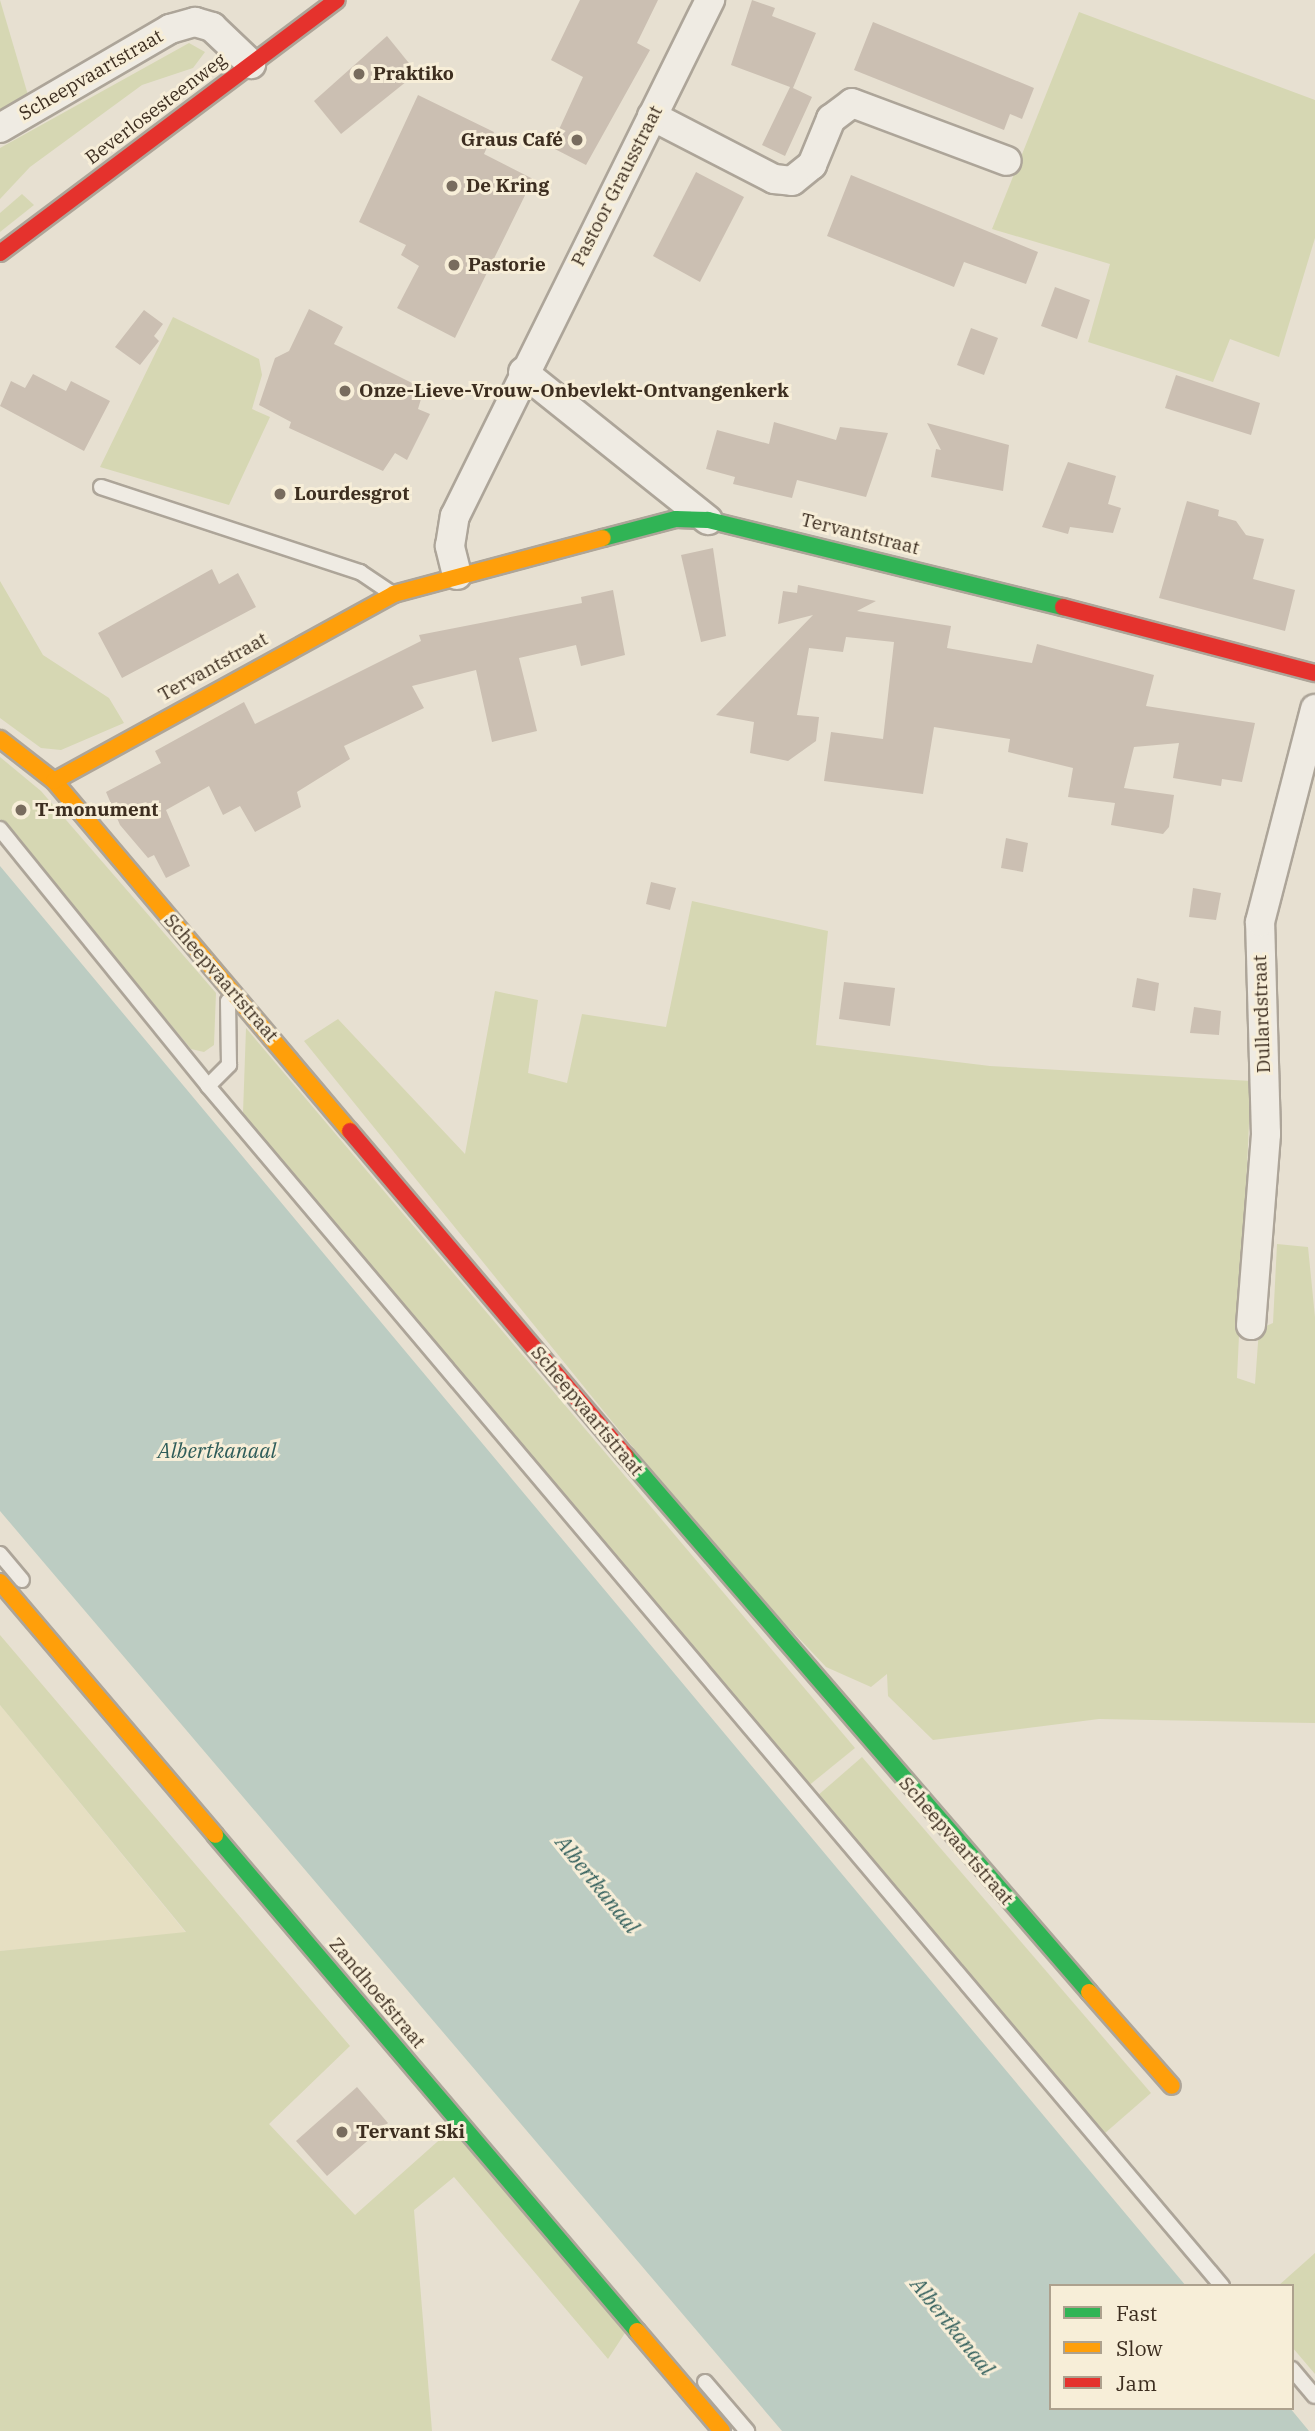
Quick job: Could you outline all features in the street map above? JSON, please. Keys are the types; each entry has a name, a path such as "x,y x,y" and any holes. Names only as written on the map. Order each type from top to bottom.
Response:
{"street":[{"name":"Beverlosesteenweg","path":"0,253 337,0"},
{"name":"Pastoor Grausstraat","path":"457,575 450,546 455,516 523,372 710,0"},
{"name":"Scheepvaartstraat","path":"0,128 170,29 194,22 212,27 251,64"},
{"path":"652,116 774,179 792,181 812,165 831,119 852,103 1007,161"},
{"path":"523,372 708,520"},
{"name":"Tervantstraat","path":"54,781 394,594 457,575 676,519 708,520 1315,673"},
{"name":"Dullardstraat","path":"1251,1325 1266,1134 1260,922 1315,709"},
{"name":"Scheepvaartstraat","path":"0,739 54,781 227,987 347,1120 860,1733 1172,2086"},
{"name":"Zandhoefstraat","path":"0,1582 722,2431"}],"lane":[{"path":"101,487 360,572 394,594"},
{"path":"0,829 208,1086 1220,2284"},
{"path":"208,1086 229,1065 227,987"},
{"path":"0,1554 36,1596"},
{"path":"695,2370 747,2431"},
{"path":"1294,2371 1315,2396"}],"shaded area":[{"path":"0,1705 186,1933 0,1951"}],"green space":[{"path":"0,0 28,95 0,111"},
{"path":"1079,12 1315,100 1315,238 1279,357 1230,339 1213,382 1088,342 1110,264 992,229"},
{"path":"189,43 205,52 193,68 142,85 30,167 0,199 0,148"},
{"path":"22,194 34,205 0,232 0,213"},
{"path":"173,317 259,359 262,375 252,409 270,417 229,505 100,467"},
{"path":"0,581 43,655 109,698 124,723 61,750 41,748 0,718"},
{"path":"0,757 41,791 216,993 214,1045 204,1052 191,1049 0,819"},
{"path":"692,901 828,931 816,1045 990,1066 1251,1081 1237,1378 1255,1384 1259,1329 1273,1323 1277,1244 1308,1247 1315,1317 1315,1723 1099,1719 933,1740 888,1696 887,1674 871,1687 826,1667 717,1551 304,1041 338,1019 465,1154 495,991 538,1000 528,1073 567,1083 582,1014 666,1027"},
{"path":"246,1028 855,1748 807,1787 263,1141 243,1113"},
{"path":"0,1635 350,2046 269,2124 355,2215 455,2126 625,2333 608,2359 454,2177 414,2210 432,2431 0,2431 0,1951 186,1932 0,1705"},
{"path":"862,1757 1151,2093 1104,2134 816,1797"},
{"path":"1315,2253 1315,2374 1294,2349 1294,2284 1280,2284"}],"water":[{"name":"Albertkanaal","path":"0,866 1184,2284 1049,2284 1049,2410 1292,2410 1309,2431 782,2431 0,1511"}],"building":[{"path":"580,0 658,0 637,43 650,50 586,165 551,147 583,77 551,60"},
{"path":"752,0 775,8 772,16 816,33 793,88 812,97 785,156 762,145 790,87 731,65"},
{"path":"873,22 1034,88 1022,119 1010,114 1004,130 854,70"},
{"path":"387,36 417,73 341,134 314,101"},
{"path":"418,95 494,132 484,154 533,179 455,338 397,308 419,266 401,255 406,245 359,222"},
{"path":"696,172 744,197 700,282 653,256"},
{"path":"851,175 1038,252 1026,284 964,262 954,287 827,236"},
{"path":"1055,287 1090,300 1077,339 1041,326"},
{"name":"Onze-Lieve-Vrouw-Onbevlekt-Ontvangenkerk","path":"309,309 343,327 334,344 424,389 418,409 430,414 407,460 395,453 383,471 289,428 291,422 259,405 275,358 289,351"},
{"path":"144,310 163,324 154,336 159,341 140,365 115,347"},
{"path":"971,328 998,338 984,375 957,365"},
{"path":"33,374 66,391 71,381 110,401 84,451 0,406 11,381 25,388"},
{"path":"1176,375 1260,403 1251,435 1165,408"},
{"path":"774,422 836,440 840,427 888,433 866,497 797,480 792,498 733,484 735,477 706,469 717,430 769,444"},
{"path":"927,423 1009,445 1003,491 931,477 936,449 941,450"},
{"path":"1068,462 1116,476 1108,504 1121,508 1113,533 1070,527 1068,534 1042,527"},
{"path":"1187,501 1219,510 1218,516 1236,521 1246,535 1264,539 1253,579 1295,590 1285,631 1159,598"},
{"path":"713,548 726,636 701,642 681,555"},
{"path":"212,569 219,584 238,573 256,607 122,678 98,633"},
{"path":"798,585 876,601 857,611 951,626 947,648 1032,663 1037,644 1154,675 1146,706 1255,723 1242,782 1222,779 1221,786 1173,778 1179,743 1134,747 1124,788 1174,795 1169,827 1163,834 1111,825 1115,803 1068,797 1073,768 1008,752 1010,739 934,727 923,794 824,781 831,732 883,739 894,642 846,637 843,652 809,648 797,715 819,717 816,741 788,761 750,753 754,722 716,715 813,615 778,624 783,591 797,593"},
{"path":"613,590 625,655 581,666 576,645 519,658 537,731 492,742 476,670 412,686 424,708 344,746 350,759 297,792 301,807 255,832 240,806 223,815 209,786 166,810 190,866 166,878 154,855 148,858 120,825 106,792 161,763 155,751 244,702 255,724 421,641 419,635 582,603 581,597"},
{"path":"1006,838 1028,843 1023,872 1001,868"},
{"path":"651,882 676,888 670,910 646,904"},
{"path":"1193,888 1221,893 1216,920 1189,917"},
{"path":"1137,978 1159,983 1155,1011 1132,1007"},
{"path":"844,982 895,988 890,1026 839,1019"},
{"path":"1194,1007 1221,1011 1219,1035 1190,1033"},
{"name":"Tervant Ski","path":"357,2087 388,2123 327,2176 296,2141"}],"traffic: fast":[{"path":"603,538 676,519 708,520 1063,607"},
{"path":"626,1456 1089,1992"},
{"path":"215,1835 637,2331"}],"traffic: slow":[{"path":"54,781 394,594 603,538"},
{"path":"0,739 54,781 350,1131"},
{"path":"0,1582 215,1835"},
{"path":"1089,1992 1172,2086"},
{"path":"637,2331 722,2431"}],"traffic: jam":[{"path":"0,253 337,0"},
{"path":"1063,607 1315,673"},
{"path":"350,1131 626,1456"}],"place":[{"name":"Praktiko","path":"359,74"},
{"name":"Graus Café","path":"577,140"},
{"name":"De Kring","path":"452,186"},
{"name":"Pastorie","path":"454,265"},
{"name":"Onze-Lieve-Vrouw-Onbevlekt-Ontvangenkerk","path":"345,391"},
{"name":"Lourdesgrot","path":"280,494"},
{"name":"T-monument","path":"21,810"},
{"name":"Tervant Ski","path":"342,2132"}]}
